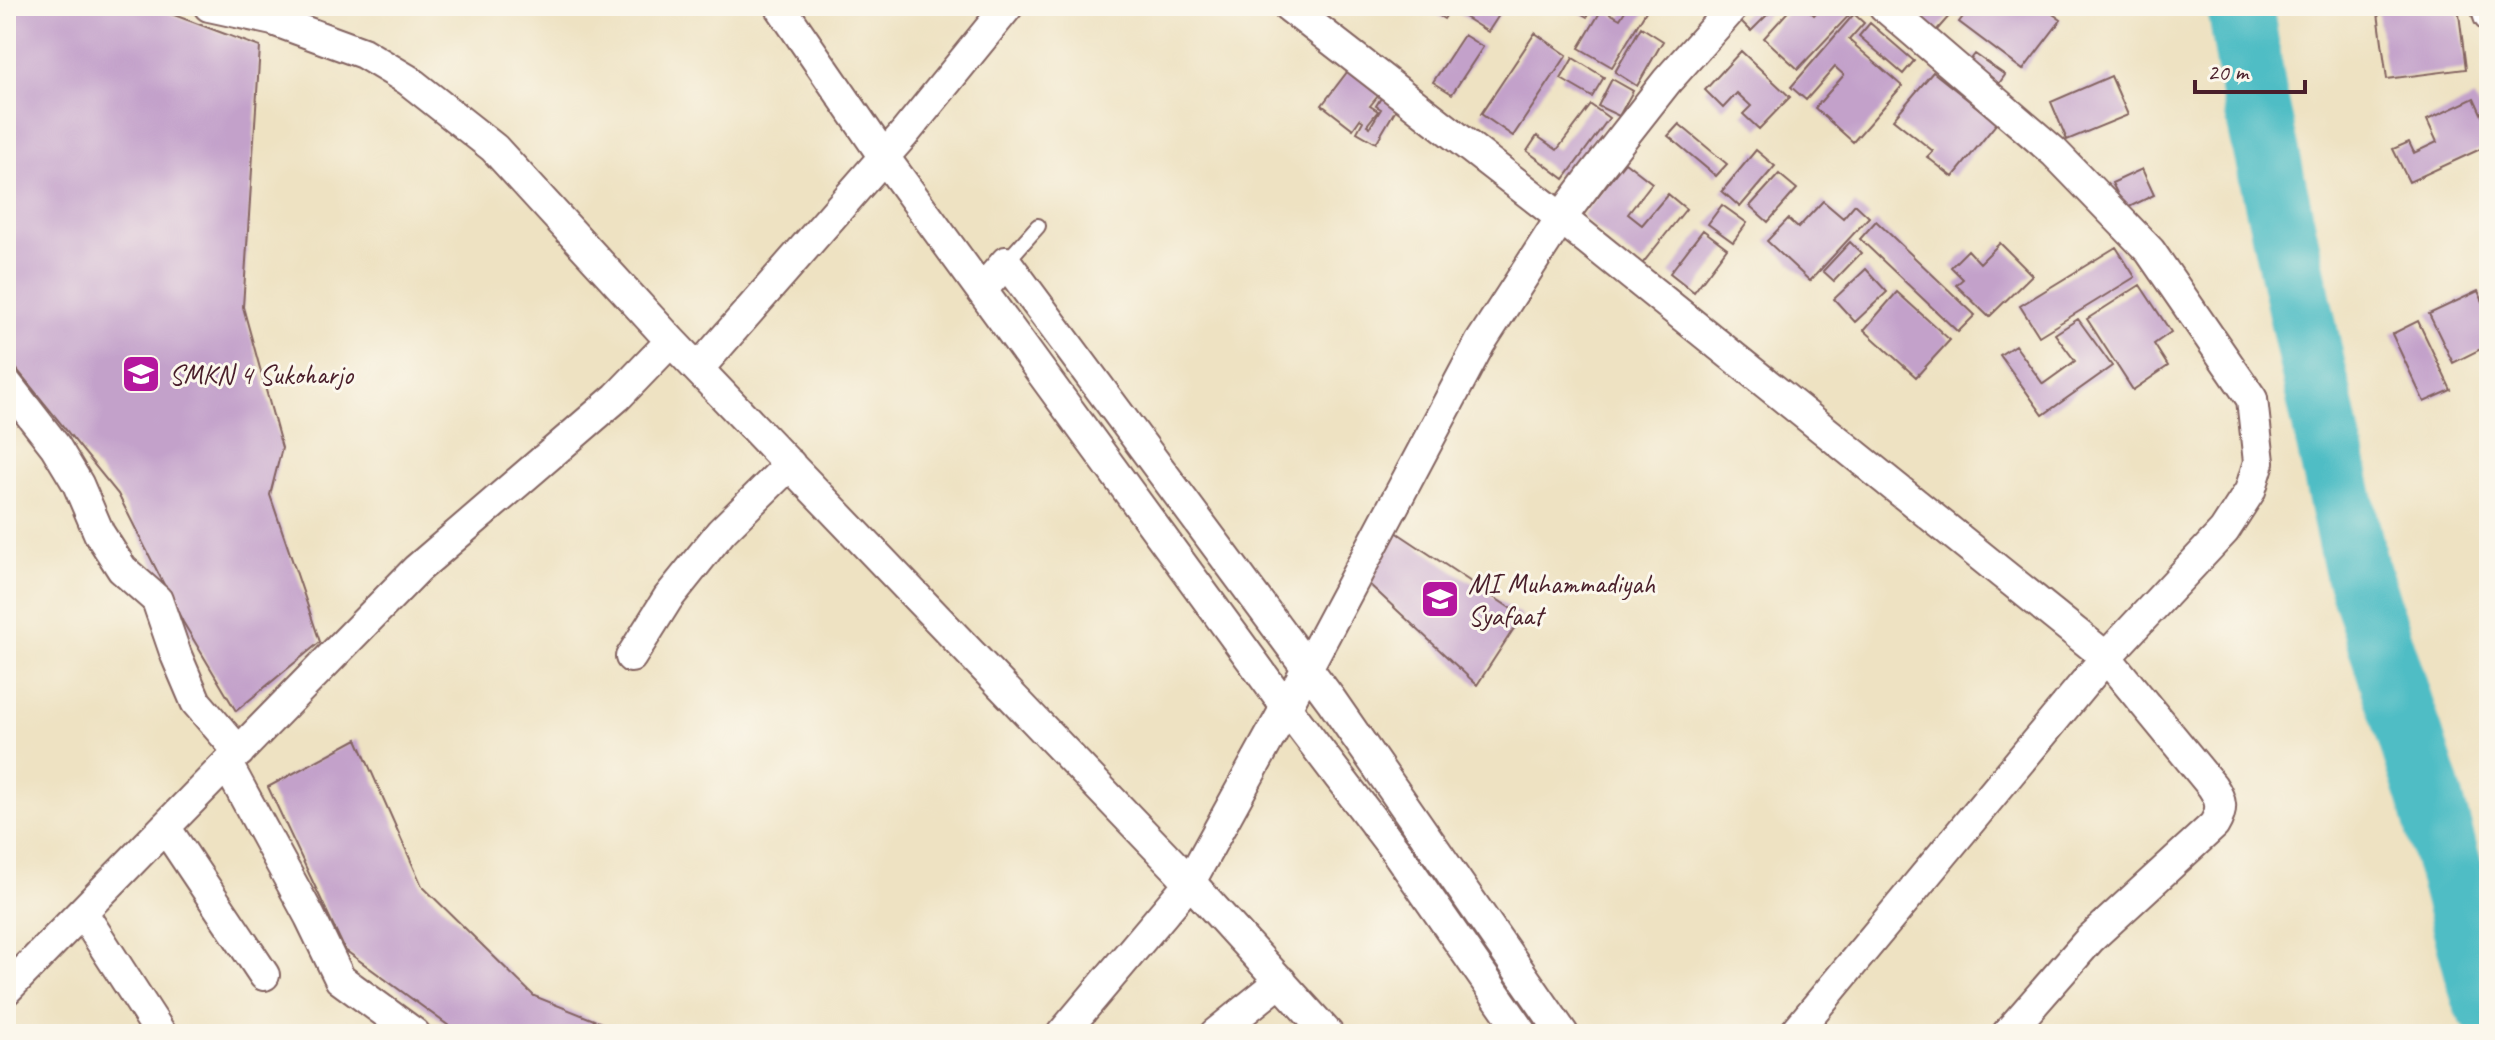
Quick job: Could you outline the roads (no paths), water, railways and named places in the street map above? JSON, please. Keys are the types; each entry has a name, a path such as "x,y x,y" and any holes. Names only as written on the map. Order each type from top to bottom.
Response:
{"street":[{"path":"209,6 273,20 363,53 408,80 494,148 671,341 1190,882 1328,1034"},
{"path":"780,6 994,275 1296,689 1563,1034"},
{"path":"698,369 892,148 1008,6"},
{"path":"1288,6 1561,218 2106,657 2212,786 2222,805 2222,813 2214,825 2090,939 2007,1034"},
{"path":"1062,1034 1190,882 1296,689 1462,373 1561,218 1636,118 1734,6"},
{"path":"1794,1034 2106,657 2224,531 2250,491 2259,462 2252,399 2150,251 2054,152 1884,6"},
{"path":"2486,6 2489,16"},
{"path":"6,990 417,569 617,397 671,341"},
{"path":"6,383 55,446 78,484 99,533 122,569 157,600 196,702 233,758 340,979 415,1034"},
{"path":"1117,443 1296,689 1398,854 1523,1034"},
{"path":"631,657 668,598 721,532 790,464"},
{"path":"165,827 264,975"},
{"path":"82,912 161,1034"},
{"path":"1215,1034 1281,981"}],"lane":[{"path":"994,275 1038,226"}],"waterway":[{"path":"2240,6 2254,94 2355,564 2431,800 2489,1006"}],"place":[{"name":"SMKN 4 Sukoharjo","path":"141,374"},
{"name":"MI Muhammadiyah Syafaat","path":"1440,599"}]}
